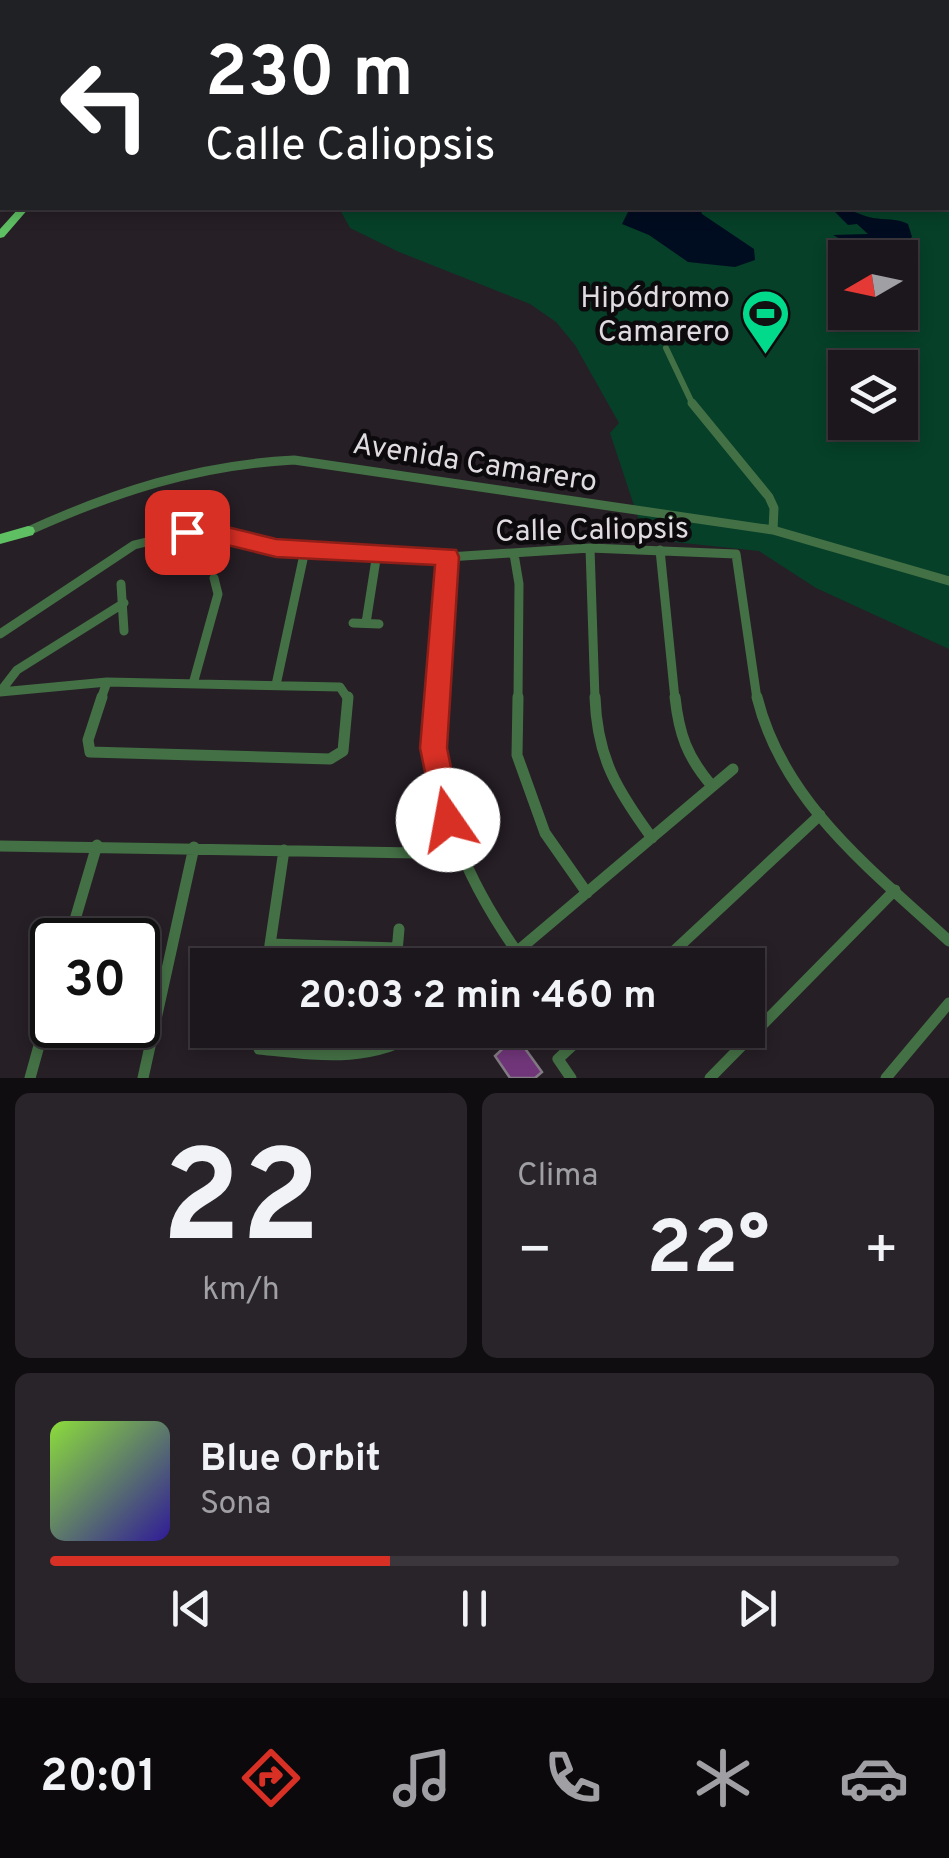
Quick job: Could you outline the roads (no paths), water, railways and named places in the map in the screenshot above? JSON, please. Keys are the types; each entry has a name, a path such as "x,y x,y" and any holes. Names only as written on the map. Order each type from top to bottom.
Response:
{"main road":[{"path":"0,224 19,210"},
{"path":"0,238 19,210"},
{"path":"0,541 28,531"}],"street":[{"path":"666,348 696,412 768,496 774,508 772,530"},
{"name":"Avenida Camarero","path":"28,531 82,504 174,473 242,461 294,460 772,530 949,581"},
{"name":"Calle Caliopsis","path":"0,634 134,545 187,532 219,534 276,548 448,557 590,548 736,554"},
{"path":"590,548 596,730 615,788 652,838"},
{"path":"276,685 305,550"},
{"path":"660,550 679,735 692,762 712,786"},
{"path":"366,623 377,553"},
{"path":"514,554 519,584 517,755 545,833 587,892"},
{"path":"736,554 761,713 788,776 820,815 949,942"},
{"path":"448,557 434,748 440,797 455,844 489,914 514,948"},
{"path":"193,684 218,594 214,578"},
{"path":"120,584 124,631"},
{"path":"0,692 17,670 124,604"},
{"path":"353,622 379,624"},
{"path":"0,692 58,683 106,682 340,687 348,695 343,751 330,759 90,752 88,740 106,682"},
{"path":"522,948 733,769"},
{"path":"677,948 820,815"},
{"path":"0,846 418,852 455,844"},
{"path":"76,918 97,845"},
{"path":"143,1078 194,848"},
{"path":"269,948 284,850"},
{"path":"710,1078 895,890"},
{"path":"270,944 397,948 399,929"},
{"path":"886,1078 949,1003"},
{"path":"30,1078 38,1048"},
{"path":"259,1048 376,1055 395,1048"},
{"path":"570,1048 558,1059 571,1078"}],"water":[{"path":"629,210 701,210 754,249 755,260 735,267 688,262 649,235 622,224"},
{"path":"833,210 904,222 912,237 844,240 833,235 868,234 857,224 848,225"}],"place":[{"name":"Hipódromo Camarero","path":"765,356"}]}
